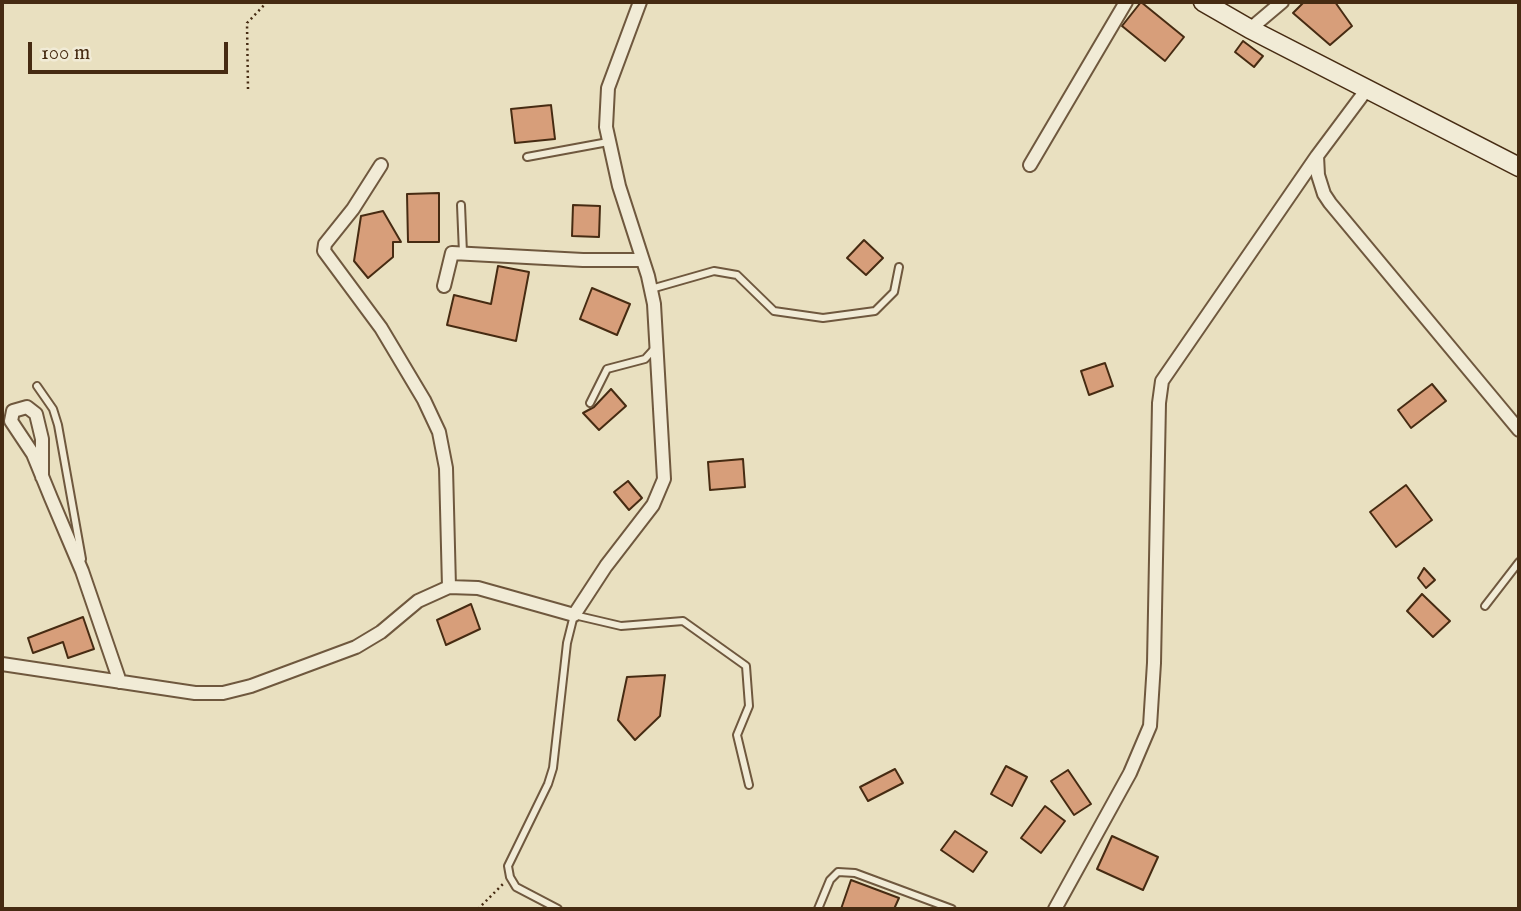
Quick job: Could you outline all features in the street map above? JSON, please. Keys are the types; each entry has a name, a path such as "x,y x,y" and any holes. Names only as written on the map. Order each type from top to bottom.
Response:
{"main road":[{"path":"1203,2 1250,29 1519,167"}],"street":[{"path":"2,664 195,694 237,691 356,647 381,632 418,601 449,587 478,588 574,615 606,566 661,492 665,467 654,304 608,142 608,88 640,2"},
{"path":"1030,165 1126,2"},
{"path":"1250,29 1282,2"},
{"path":"1055,909 1130,773 1150,726 1154,663 1159,403 1162,381 1317,156 1367,89"},
{"path":"1317,156 1318,175 1330,203 1519,430"},
{"path":"381,165 353,209 325,244 324,251 381,328 424,400 439,432 447,478 449,587"},
{"path":"444,286 452,253 583,260 642,260"},
{"path":"43,477 42,439 36,414 27,407 13,411 10,421 33,454 43,477 87,588 120,682"}],"lane":[{"path":"527,157 608,142"},
{"path":"461,205 463,253"},
{"path":"651,289 715,271 737,275 774,311 823,318 875,311 894,292 899,267"},
{"path":"590,403 607,369 645,359 656,346"},
{"path":"37,386 54,410 58,425 87,588"},
{"path":"1485,606 1519,562"},
{"path":"558,909 516,887 508,866 541,800 553,768 567,643 574,615 621,626 683,621 746,666 750,706 737,735 749,785"},
{"path":"818,909 830,880 838,872 855,873 952,909"}],"path":[{"path":"248,89 247,23 267,2"},
{"path":"478,909 510,877"}],"building":[{"path":"1141,2 1184,37 1165,61 1122,26"},
{"path":"1304,2 1335,2 1352,26 1330,45 1293,13"},
{"path":"1243,41 1263,56 1254,67 1235,52"},
{"path":"551,105 555,139 515,143 511,109"},
{"path":"439,193 439,242 408,242 407,194"},
{"path":"573,205 600,206 599,237 572,236"},
{"path":"383,211 401,242 393,242 393,257 368,278 354,261 361,216"},
{"path":"864,240 883,258 866,275 847,258"},
{"path":"498,266 529,272 516,341 447,325 454,295 491,304"},
{"path":"592,288 630,304 617,335 580,319"},
{"path":"1105,363 1113,386 1089,395 1081,371"},
{"path":"1432,384 1446,401 1411,428 1398,410"},
{"path":"611,389 626,406 599,430 583,413 594,407"},
{"path":"743,459 745,487 710,490 708,462"},
{"path":"628,481 642,498 629,510 614,492"},
{"path":"1406,485 1432,520 1396,547 1370,512"},
{"path":"1424,568 1435,580 1426,588 1418,578"},
{"path":"1422,594 1450,621 1433,637 1407,611"},
{"path":"471,604 480,629 446,645 437,620"},
{"path":"83,617 94,649 68,658 63,642 33,653 28,638"},
{"path":"665,675 660,716 635,740 618,720 627,677"},
{"path":"1006,766 1027,777 1012,806 991,794"},
{"path":"895,769 903,783 868,801 860,787"},
{"path":"1068,770 1091,804 1074,815 1051,781"},
{"path":"1045,806 1065,821 1041,853 1021,838"},
{"path":"955,831 987,852 973,872 941,850"},
{"path":"1112,836 1158,857 1143,890 1097,869"},
{"path":"851,880 899,898 894,909 841,909"}]}
